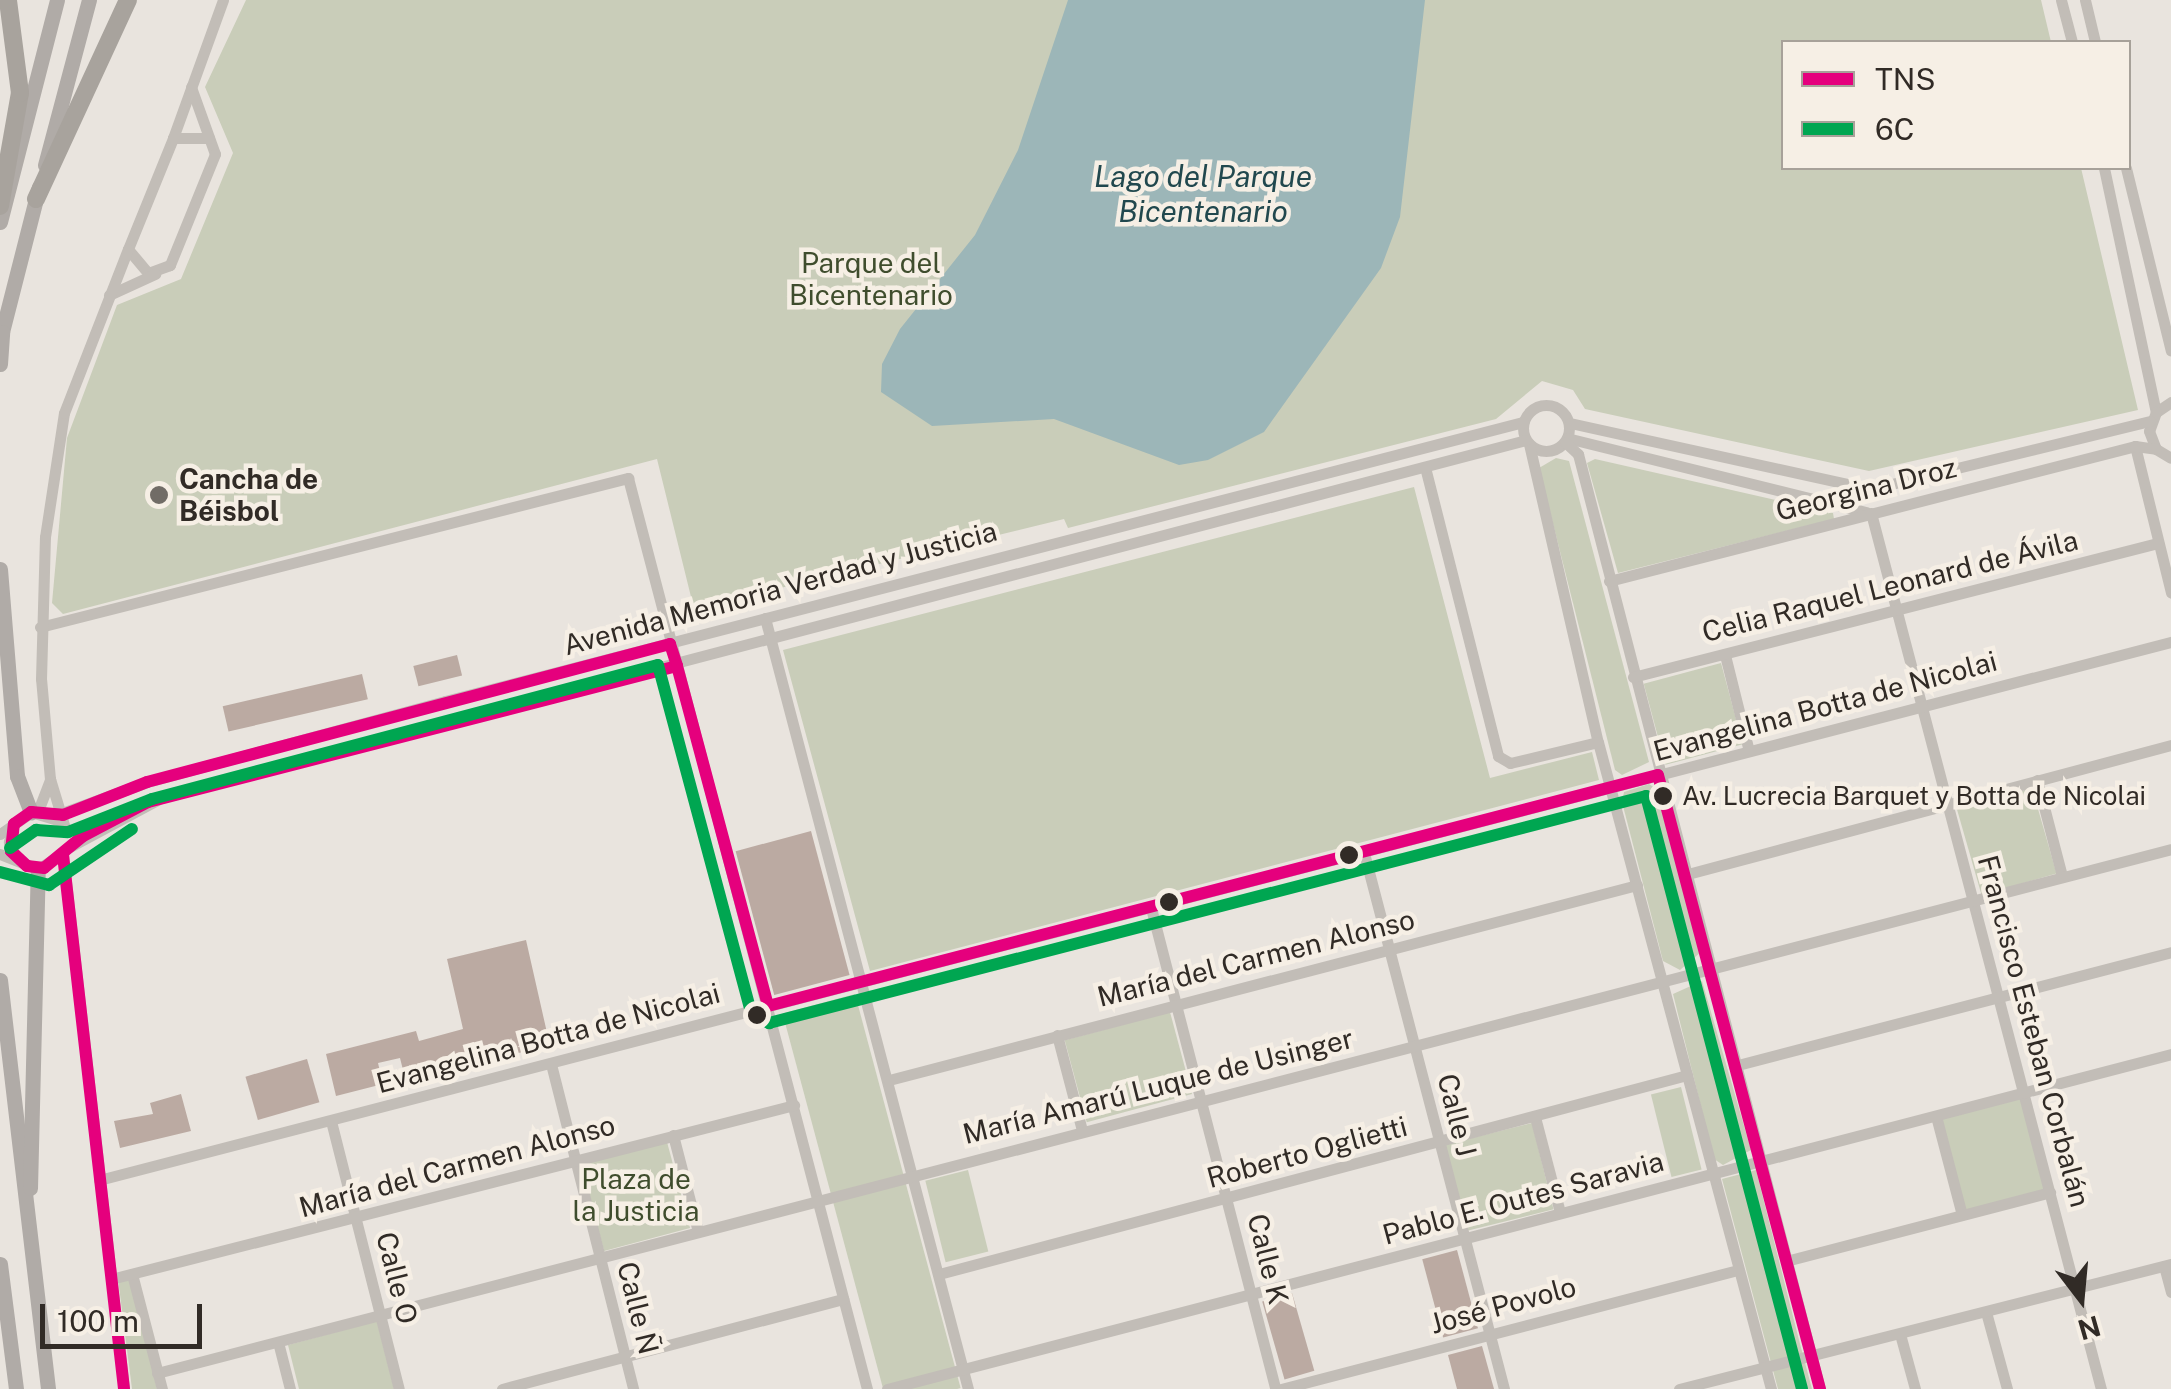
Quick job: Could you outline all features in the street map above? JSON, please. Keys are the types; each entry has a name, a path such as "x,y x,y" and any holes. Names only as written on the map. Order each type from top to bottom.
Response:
{"highway":[{"path":"0,206 20,81 8,0"},
{"path":"36,200 128,0"}],"main road":[{"path":"0,222 57,0"},
{"path":"0,364 1,336 89,0"},
{"path":"0,570 18,776 34,811"},
{"path":"27,1227 41,868"},
{"path":"0,980 27,1227 50,1389"},
{"path":"0,1264 13,1389"}],"street":[{"path":"124,1389 61,820 50,780 40,627 59,430 223,0"},
{"path":"2060,0 2071,40"},
{"path":"2085,0 2095,40"},
{"path":"108,295 170,265 216,154 191,88"},
{"path":"172,138 210,138"},
{"path":"2104,170 2153,416 2156,449 2171,458"},
{"path":"2126,170 2171,351"},
{"path":"128,249 139,268 156,274"},
{"name":"Georgina Droz","path":"1871,489 2153,416 2171,402"},
{"name":"Avenida Memoria Verdad y Justicia","path":"61,820 146,782 1523,422 1547,404 1570,422 1871,489"},
{"path":"1523,422 1598,742 1771,1389"},
{"path":"1570,422 1566,440 1578,454 1820,1389"},
{"name":"Avenida Memoria Verdad y Justicia","path":"64,852 160,798 771,642 1527,442 1547,451 1566,440 1872,512"},
{"path":"2136,448 2171,593"},
{"name":"Georgina Droz","path":"1609,582 1872,512 2136,448 2156,449"},
{"path":"1426,471 1498,756 1510,763 1598,742"},
{"path":"40,627 618,476 632,488 867,1389"},
{"name":"Francisco Esteban Corbalán","path":"1872,512 2102,1389"},
{"name":"Celia Raquel Leonard de Ávila","path":"1634,678 2158,543"},
{"path":"765,618 968,1389"},
{"name":"Evangelina Botta de Nicolai","path":"99,1180 2171,642"},
{"path":"1725,655 1749,751"},
{"path":"1684,874 2171,745"},
{"path":"0,834 34,811 50,780"},
{"path":"2037,780 2062,876"},
{"path":"34,811 61,820"},
{"path":"14,824 16,859"},
{"name":"María Amarú Luque de Usinger","path":"158,1373 2171,849"},
{"path":"41,868 64,852"},
{"name":"Calle J","path":"1364,852 1504,1389"},
{"path":"0,854 41,868 68,906"},
{"name":"María del Carmen Alonso","path":"889,1080 1636,885"},
{"name":"Calle K","path":"1152,908 1278,1389"},
{"path":"1734,1066 2171,952"},
{"path":"1057,1035 1082,1130"},
{"name":"Pablo E. Outes Saravia","path":"887,1389 2171,1054"},
{"name":"Calle Ñ","path":"551,1064 633,1389"},
{"name":"Roberto Oglietti","path":"939,1274 1687,1076"},
{"name":"María del Carmen Alonso","path":"111,1279 794,1105"},
{"path":"1936,1116 1962,1214"},
{"path":"1535,1117 1560,1212"},
{"name":"Calle O","path":"331,1120 399,1389"},
{"path":"673,1134 698,1232"},
{"path":"1786,1261 2050,1192"},
{"path":"1679,1389 2168,1265 2171,1292"},
{"name":"José Povolo","path":"1278,1389 1738,1270"},
{"path":"132,1274 162,1389"},
{"path":"502,1389 843,1298"},
{"path":"1986,1312 2007,1389"},
{"path":"1900,1334 1916,1389"},
{"path":"278,1342 290,1389"}],"green space":[{"name":"Parque del Bicentenario","path":"246,0 2041,0 2051,40 1781,40 1781,170 2081,170 2138,410 1869,471 1585,409 1573,390 1542,381 1496,419 1068,528 1064,519 694,609 657,459 63,614 52,603 67,438 117,305 181,279 233,153 205,87"},
{"path":"1556,458 1569,461 1649,762 1622,775 1615,770 1539,468"},
{"path":"1595,459 1833,513 1834,519 1618,573 1587,463"},
{"path":"1414,487 1490,778 1592,752 1599,780 870,971 783,650"},
{"path":"1721,663 1743,744 1665,765 1644,684"},
{"path":"1649,784 1658,790 1701,952 1680,970 1663,961 1622,802 1624,792"},
{"path":"2032,788 2057,874 1982,895 1957,809"},
{"path":"1702,981 1751,1150 1723,1165 1714,1159 1673,994"},
{"path":"855,994 961,1388 883,1389 783,1013"},
{"path":"1170,1012 1192,1094 1087,1122 1065,1040"},
{"path":"1681,1087 1702,1169 1671,1177 1651,1094"},
{"path":"2024,1093 2050,1192 1963,1215 1936,1117"},
{"path":"1532,1123 1554,1209 1464,1232 1443,1145"},
{"name":"Plaza de la Justicia","path":"667,1142 690,1228 604,1251 581,1165"},
{"path":"968,1170 988,1252 946,1262 925,1181"},
{"path":"1756,1170 1812,1389 1778,1389 1722,1179"},
{"path":"130,1277 157,1389 132,1389 118,1279"},
{"path":"377,1321 394,1389 299,1389 288,1345"}],"water":[{"name":"Lago del Parque Bicentenario","path":"1068,0 1425,0 1400,217 1381,268 1264,432 1208,460 1179,465 1054,419 932,426 881,392 882,364 900,329 975,235 1018,150"}],"building":[{"path":"457,655 462,675 418,686 413,666"},
{"path":"362,674 368,699 229,732 223,706"},
{"path":"811,831 850,975 774,995 736,851"},
{"path":"526,940 550,1046 405,1078 400,1058 378,1063 383,1084 336,1096 326,1054 416,1031 419,1041 463,1029 447,959"},
{"path":"307,1059 319,1102 258,1120 245,1077"},
{"path":"181,1094 191,1131 120,1148 114,1121 153,1114 150,1103"},
{"path":"1457,1250 1478,1328 1443,1338 1422,1259"},
{"path":"1292,1293 1314,1371 1285,1379 1262,1302"},
{"path":"1482,1346 1494,1389 1457,1389 1448,1355"}],"transit line":[{"name":"TNS","path":"670,644 677,666 148,802 83,836 44,868 27,866 11,851 14,824 31,812 63,815 147,782 670,644"},
{"name":"6C","path":"10,848 36,830 68,832 152,799 658,665 751,1011 769,1023 1646,796 1802,1389"},
{"name":"TNS","path":"677,666 768,1006 1658,775 1820,1389"},
{"name":"6C","path":"0,872 49,885 132,829"},
{"name":"TNS","path":"63,855 124,1389"}],"place":[{"name":"Cancha de Béisbol","path":"159,495"},
{"name":"Av. Lucrecia Barquet y Botta de Nicolai","path":"1663,796"}]}
